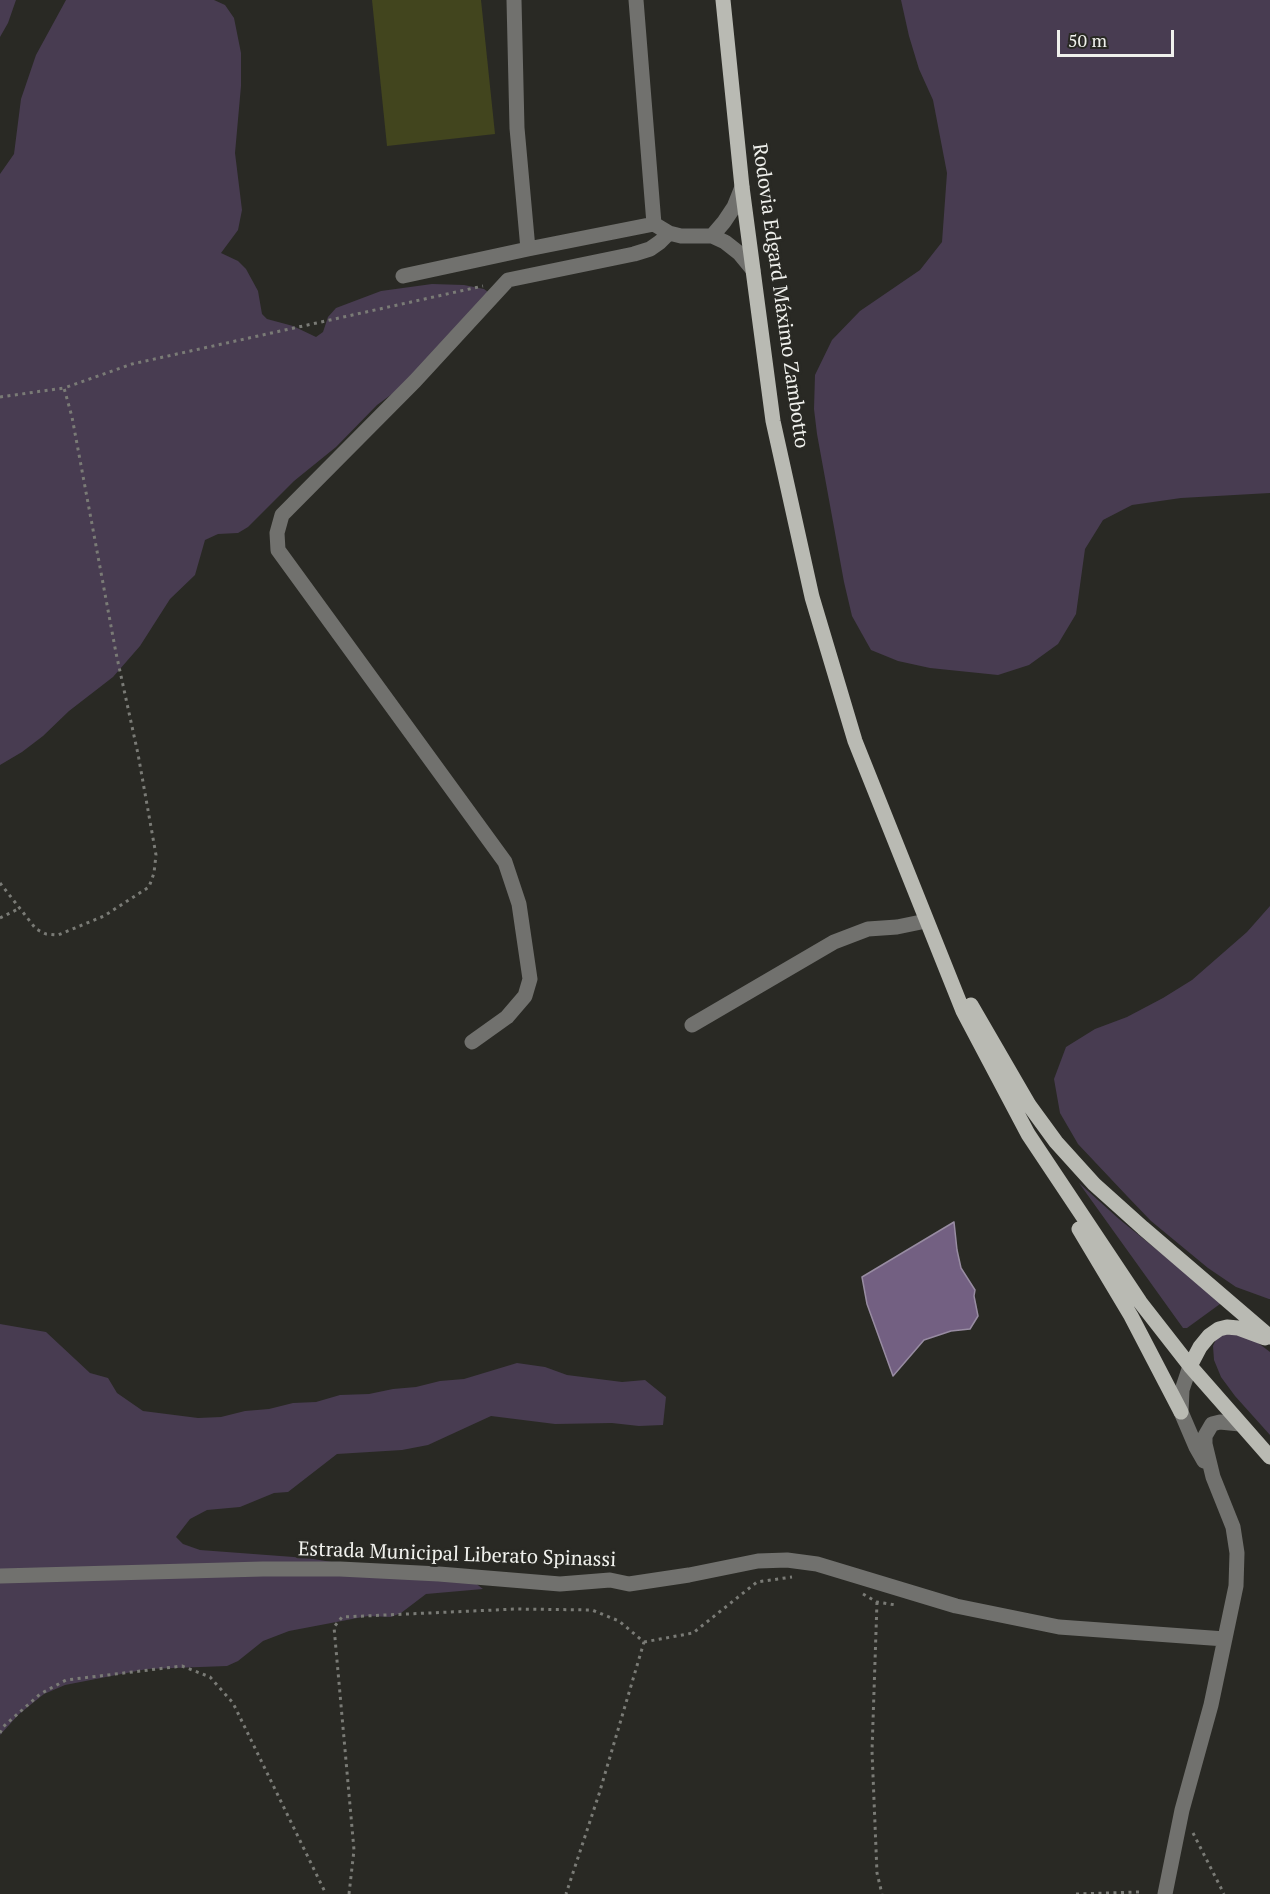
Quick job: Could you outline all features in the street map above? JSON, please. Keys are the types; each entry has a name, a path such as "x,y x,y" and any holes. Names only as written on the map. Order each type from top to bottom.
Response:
{"main road":[{"name":"Rodovia Edgard Máximo Zambotto","path":"723,0 742,187 773,422 812,597 855,741 963,1011 1028,1134 1140,1302 1190,1366 1270,1457"},
{"name":"Rodovia Edgard Máximo Zambotto","path":"929,928 1029,1105 1056,1142 1094,1184 1126,1214 1270,1339"},
{"path":"1028,1134 1042,1171 1131,1316 1181,1412"},
{"path":"1190,1366 1205,1342 1219,1329 1238,1328 1270,1339"}],"street":[{"path":"513,0 517,128 528,249"},
{"path":"636,0 654,224"},
{"path":"712,236 734,207 742,187"},
{"path":"403,276 654,224 669,233 681,236 712,236 725,242 739,253 753,270"},
{"path":"472,1042 507,1017 525,996 530,979 530,965 519,904 505,862 278,550 277,533 282,515 415,381 508,280 634,254 650,249 669,233"},
{"path":"692,1025 834,942 868,929 929,928"},
{"path":"1190,1366 1182,1390 1181,1412 1196,1447 1214,1477"},
{"path":"1165,1894 1182,1810 1204,1733 1236,1586 1237,1553 1233,1527 1214,1477 1205,1436 1212,1424 1220,1422 1240,1424"},
{"name":"Estrada Municipal Liberato Spinassi","path":"0,1576 340,1569 560,1584 610,1580 629,1584 758,1561 787,1560 818,1564 956,1606 1059,1627 1226,1639"}],"path":[{"path":"0,398 64,388 132,364 508,280"},
{"path":"0,883 36,929 46,934 58,935 104,916 149,886 154,873 156,855 138,754 116,653 72,417 64,388"},
{"path":"0,918 20,908"},
{"path":"644,1642 693,1632 757,1582 791,1577"},
{"path":"860,1593 877,1602 904,1606 922,1596"},
{"path":"877,1602 872,1751 878,1873 882,1894"},
{"path":"349,1894 354,1850 334,1627 342,1617 516,1609 592,1610 619,1621 644,1642"},
{"path":"566,1894 599,1794 644,1642"},
{"path":"0,1733 3,1727 40,1694 66,1680 182,1666 210,1677 233,1703 326,1894"},
{"path":"1182,1810 1224,1894"},
{"path":"1076,1894 1139,1892"}],"shaded area":[{"path":"0,0 16,0 0,37"},
{"path":"66,0 214,0 225,5 234,18 241,53 241,86 235,153 242,210 238,230 221,253 238,261 246,269 258,291 262,314 267,319 293,326 316,337 323,332 328,317 336,308 381,291 432,284 464,285 484,289 496,298 415,377 377,405 336,447 294,481 248,527 238,533 218,534 205,540 195,575 170,599 140,646 113,677 69,711 43,736 0,765 0,174 14,154 21,99 36,55"},
{"path":"901,0 1270,0 1270,493 1181,498 1132,505 1103,520 1085,549 1076,614 1058,644 1029,665 998,675 930,668 898,661 871,650 852,616 817,434 814,409 815,375 832,340 860,311 920,270 942,242 947,173 933,100 919,69"},
{"path":"1270,906 1269,1299 1236,1287 1208,1268 1151,1221 1078,1144 1060,1113 1054,1079 1066,1047 1095,1029 1127,1017 1163,998 1192,980 1247,932"},
{"path":"1079,1183 1119,1219 1219,1300 1220,1304 1187,1328 1183,1328"},
{"path":"954,1222 961,1268 975,1290 978,1316 970,1329 951,1331 924,1340 893,1376 867,1304 862,1277"},
{"path":"0,1324 46,1332 90,1373 108,1378 117,1393 143,1411 198,1418 221,1417 293,1403 316,1402 340,1395 369,1394 464,1379 517,1363 545,1367 567,1375 622,1382 645,1380 666,1397 663,1425 555,1424 491,1416 428,1445 402,1450 337,1454 288,1492 274,1493 240,1507 207,1510 190,1519 176,1537 183,1544 200,1550 307,1558 474,1582 483,1589 426,1594 401,1613 391,1617 368,1616 289,1631 263,1641 238,1661 227,1666 147,1669 65,1685 44,1694 19,1714 0,1735"},
{"path":"1228,1330 1249,1336 1270,1352 1270,1435 1235,1396 1221,1377 1214,1360 1213,1346 1218,1335"}],"building":[{"path":"372,0 481,0 495,134 387,146"}]}
